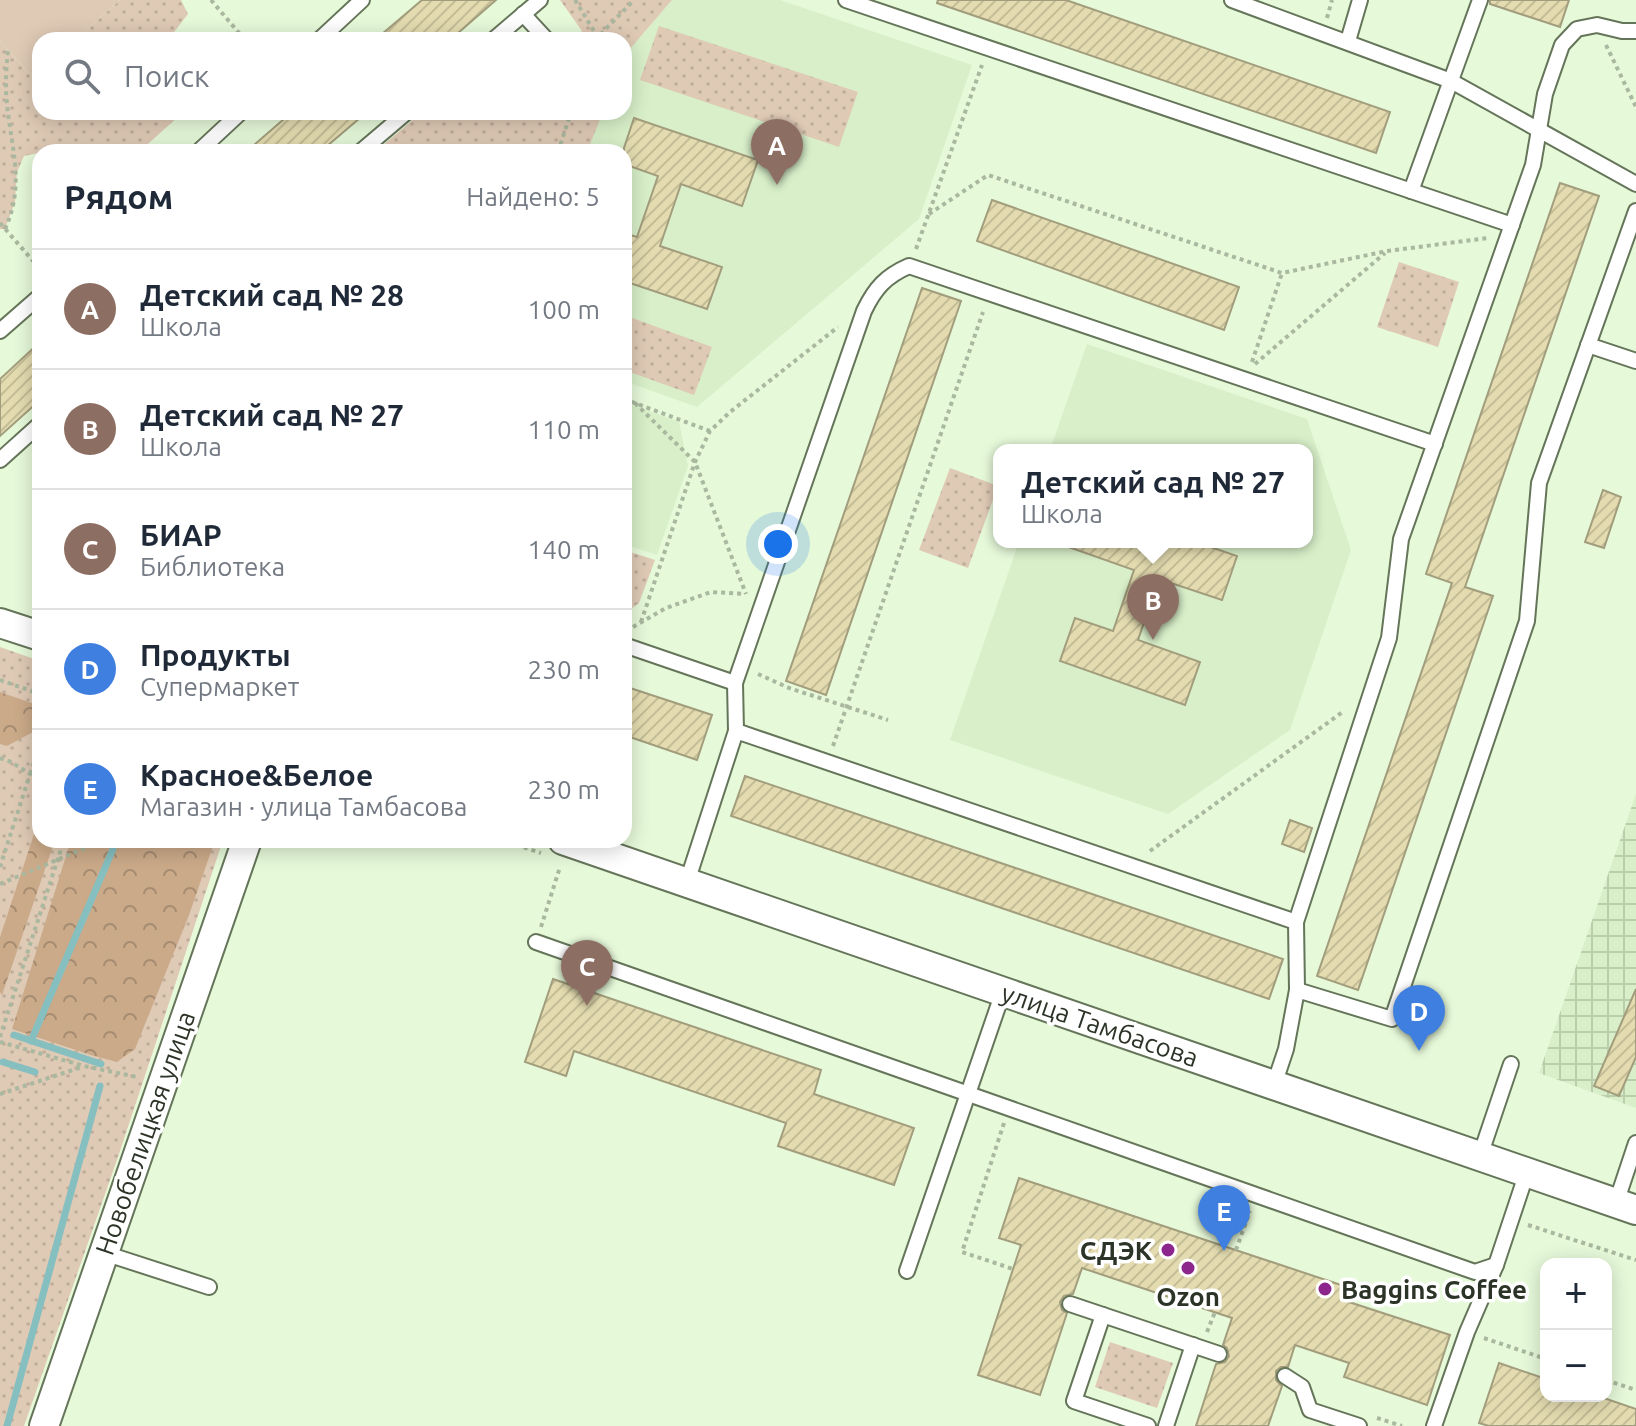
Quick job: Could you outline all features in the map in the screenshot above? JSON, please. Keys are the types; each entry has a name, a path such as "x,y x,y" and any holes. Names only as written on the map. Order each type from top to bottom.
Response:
{"street":[{"path":"0,623 32,633"},
{"name":"Новобелицкая улица","path":"44,1426 244,848"},
{"name":"улица Тамбасова","path":"558,852 687,882 1626,1206"}],"lane":[{"path":"328,32 362,0"},
{"path":"502,32 540,0"},
{"path":"846,0 1411,191 1510,230"},
{"path":"1232,0 1451,81 1636,184"},
{"path":"1348,41 1360,0"},
{"path":"1411,191 1480,0"},
{"path":"523,14 540,32"},
{"path":"1274,1085 1286,1049 1297,990 1296,922 1389,638 1401,539 1533,165 1545,94 1562,45 1577,29 1597,25 1636,31"},
{"path":"207,144 232,120"},
{"path":"369,144 398,120"},
{"path":"1297,990 1392,1019 1527,621 1539,483 1636,211"},
{"path":"687,882 736,731 735,683 864,311 874,290 890,274 909,266 1435,444"},
{"path":"3,323 32,302"},
{"path":"1588,345 1636,361"},
{"path":"0,460 32,431"},
{"path":"632,648 735,683"},
{"path":"736,731 1296,922"},
{"path":"536,942 1475,1272 1496,1265"},
{"path":"907,1271 1003,992"},
{"path":"1480,1156 1511,1064"},
{"path":"1626,1206 1636,1143"},
{"path":"1434,1426 1467,1332 1496,1265 1527,1172"},
{"path":"104,1253 209,1287"},
{"path":"1070,1304 1219,1354"},
{"path":"1103,1315 1074,1401 1148,1426"},
{"path":"1166,1426 1193,1345"},
{"path":"1285,1376 1302,1387 1310,1410 1359,1426"}],"path":[{"path":"211,0 238,32"},
{"path":"575,0 593,32"},
{"path":"602,32 634,0"},
{"path":"1597,25 1636,107"},
{"path":"909,266 988,48"},
{"path":"5,229 13,212 17,191 5,83 8,50"},
{"path":"561,144 568,120"},
{"path":"929,214 988,175 1282,273 1510,230"},
{"path":"0,223 32,260"},
{"path":"1282,273 1250,367 1387,251"},
{"path":"827,762 989,295"},
{"path":"641,622 695,462 710,431 832,331 864,311"},
{"path":"632,402 710,431"},
{"path":"635,403 695,462 746,594"},
{"path":"632,627 666,608 711,592 766,595"},
{"path":"741,666 789,688 888,720"},
{"path":"0,680 32,691"},
{"path":"1129,866 1372,691"},
{"path":"0,758 30,774"},
{"path":"0,867 32,768"},
{"path":"61,848 0,1039 84,1066 133,1076"},
{"path":"0,884 87,848"},
{"path":"536,942 558,852"},
{"path":"0,1010 5,1021"},
{"path":"0,1094 84,1066"},
{"path":"1008,1110 962,1252 1013,1269"},
{"path":"1236,1250 1255,1197"},
{"path":"1511,1219 1636,1260"},
{"path":"1467,1332 1540,1357"},
{"path":"1612,1382 1636,1390"}],"shaded area":[{"path":"0,0 120,0 84,32 32,32 32,77 0,41"},
{"path":"120,0 181,0 188,14 174,32 84,32"},
{"path":"560,0 672,0 632,47 632,32 582,31"},
{"path":"672,0 780,0 972,65 919,219 697,407 632,384 632,144 590,144 600,120 632,120 632,47"},
{"path":"659,26 858,92 839,147 640,80"},
{"path":"0,41 32,77 32,120 175,120 148,144 32,144 32,154 24,156 17,172 15,202 5,229 0,229"},
{"path":"413,120 600,120 590,144 384,144"},
{"path":"1399,262 1459,282 1438,347 1377,327"},
{"path":"632,318 712,347 694,395 632,373"},
{"path":"1087,344 1307,419 1351,550 1290,730 1168,814 950,740 1017,548 1313,548 1313,444 1052,444"},
{"path":"632,405 679,422 688,466 657,555 632,547"},
{"path":"950,468 993,484 993,500 968,568 919,550"},
{"path":"632,553 655,560 639,603 632,608"},
{"path":"0,647 32,658 32,848 220,848 118,1157 24,1426 0,1426"},
{"path":"1636,794 1636,1108 1539,1073"},
{"path":"1110,1342 1173,1363 1157,1408 1095,1387"}],"green space":[{"path":"0,692 32,703 32,733 7,746 0,744"},
{"path":"32,840 32,848 52,848 2,995 0,937"},
{"path":"69,848 212,848 135,1049 117,1062 12,1029"}],"building":[{"path":"422,0 496,0 459,32 384,32"},
{"path":"938,0 1066,0 1390,112 1376,153 937,3"},
{"path":"1490,0 1569,0 1560,27 1490,4"},
{"path":"634,118 758,160 742,206 681,184 660,246 722,267 707,309 632,284 632,235 637,237 658,176 632,167 632,144 625,144"},
{"path":"283,120 358,120 329,144 255,144"},
{"path":"1560,183 1599,196 1465,587 1493,596 1358,990 1317,976 1452,583 1426,574"},
{"path":"992,200 1239,287 1224,330 977,241"},
{"path":"922,288 961,301 826,695 786,681"},
{"path":"32,349 32,407 0,436 0,379"},
{"path":"1603,490 1621,497 1604,548 1585,542"},
{"path":"1072,548 1214,548 1237,556 1222,600 1159,579 1138,640 1200,662 1185,705 1060,661 1075,618 1113,631 1134,570"},
{"path":"632,689 712,715 697,760 632,738"},
{"path":"745,776 1283,959 1269,999 731,816"},
{"path":"1290,820 1312,828 1304,852 1282,844"},
{"path":"553,979 821,1070 814,1094 914,1128 894,1185 778,1146 786,1123 574,1051 566,1076 525,1062"},
{"path":"1636,989 1636,1057 1619,1096 1594,1086"},
{"path":"1019,1178 1353,1289 1349,1302 1450,1335 1427,1405 1344,1377 1349,1363 1295,1345 1288,1367 1276,1371 1276,1380 1282,1386 1268,1426 1196,1426 1216,1364 1225,1362 1229,1356 1223,1345 1232,1318 1082,1268 1073,1294 1064,1296 1060,1302 1062,1310 1067,1313 1040,1395 978,1375 1021,1245 999,1238"},
{"path":"1499,1363 1540,1377 1540,1402 1612,1401 1636,1409 1636,1426 1489,1426 1479,1423"}],"waterway":[{"path":"31,1041 113,849"},
{"path":"14,1035 101,1064"},
{"path":"3,1062 35,1072"},
{"path":"7,1426 100,1086"}],"place":[{"name":"Детский сад № 28","path":"777,185"},
{"name":"Детский сад № 27","path":"1153,640"},
{"name":"БИАР","path":"587,1006"},
{"name":"Продукты","path":"1419,1051"},
{"name":"СДЭК","path":"1168,1250"},
{"name":"Красное&Белое","path":"1224,1251"},
{"name":"Ozon","path":"1188,1268"},
{"name":"Baggins Coffee","path":"1325,1289"}]}
